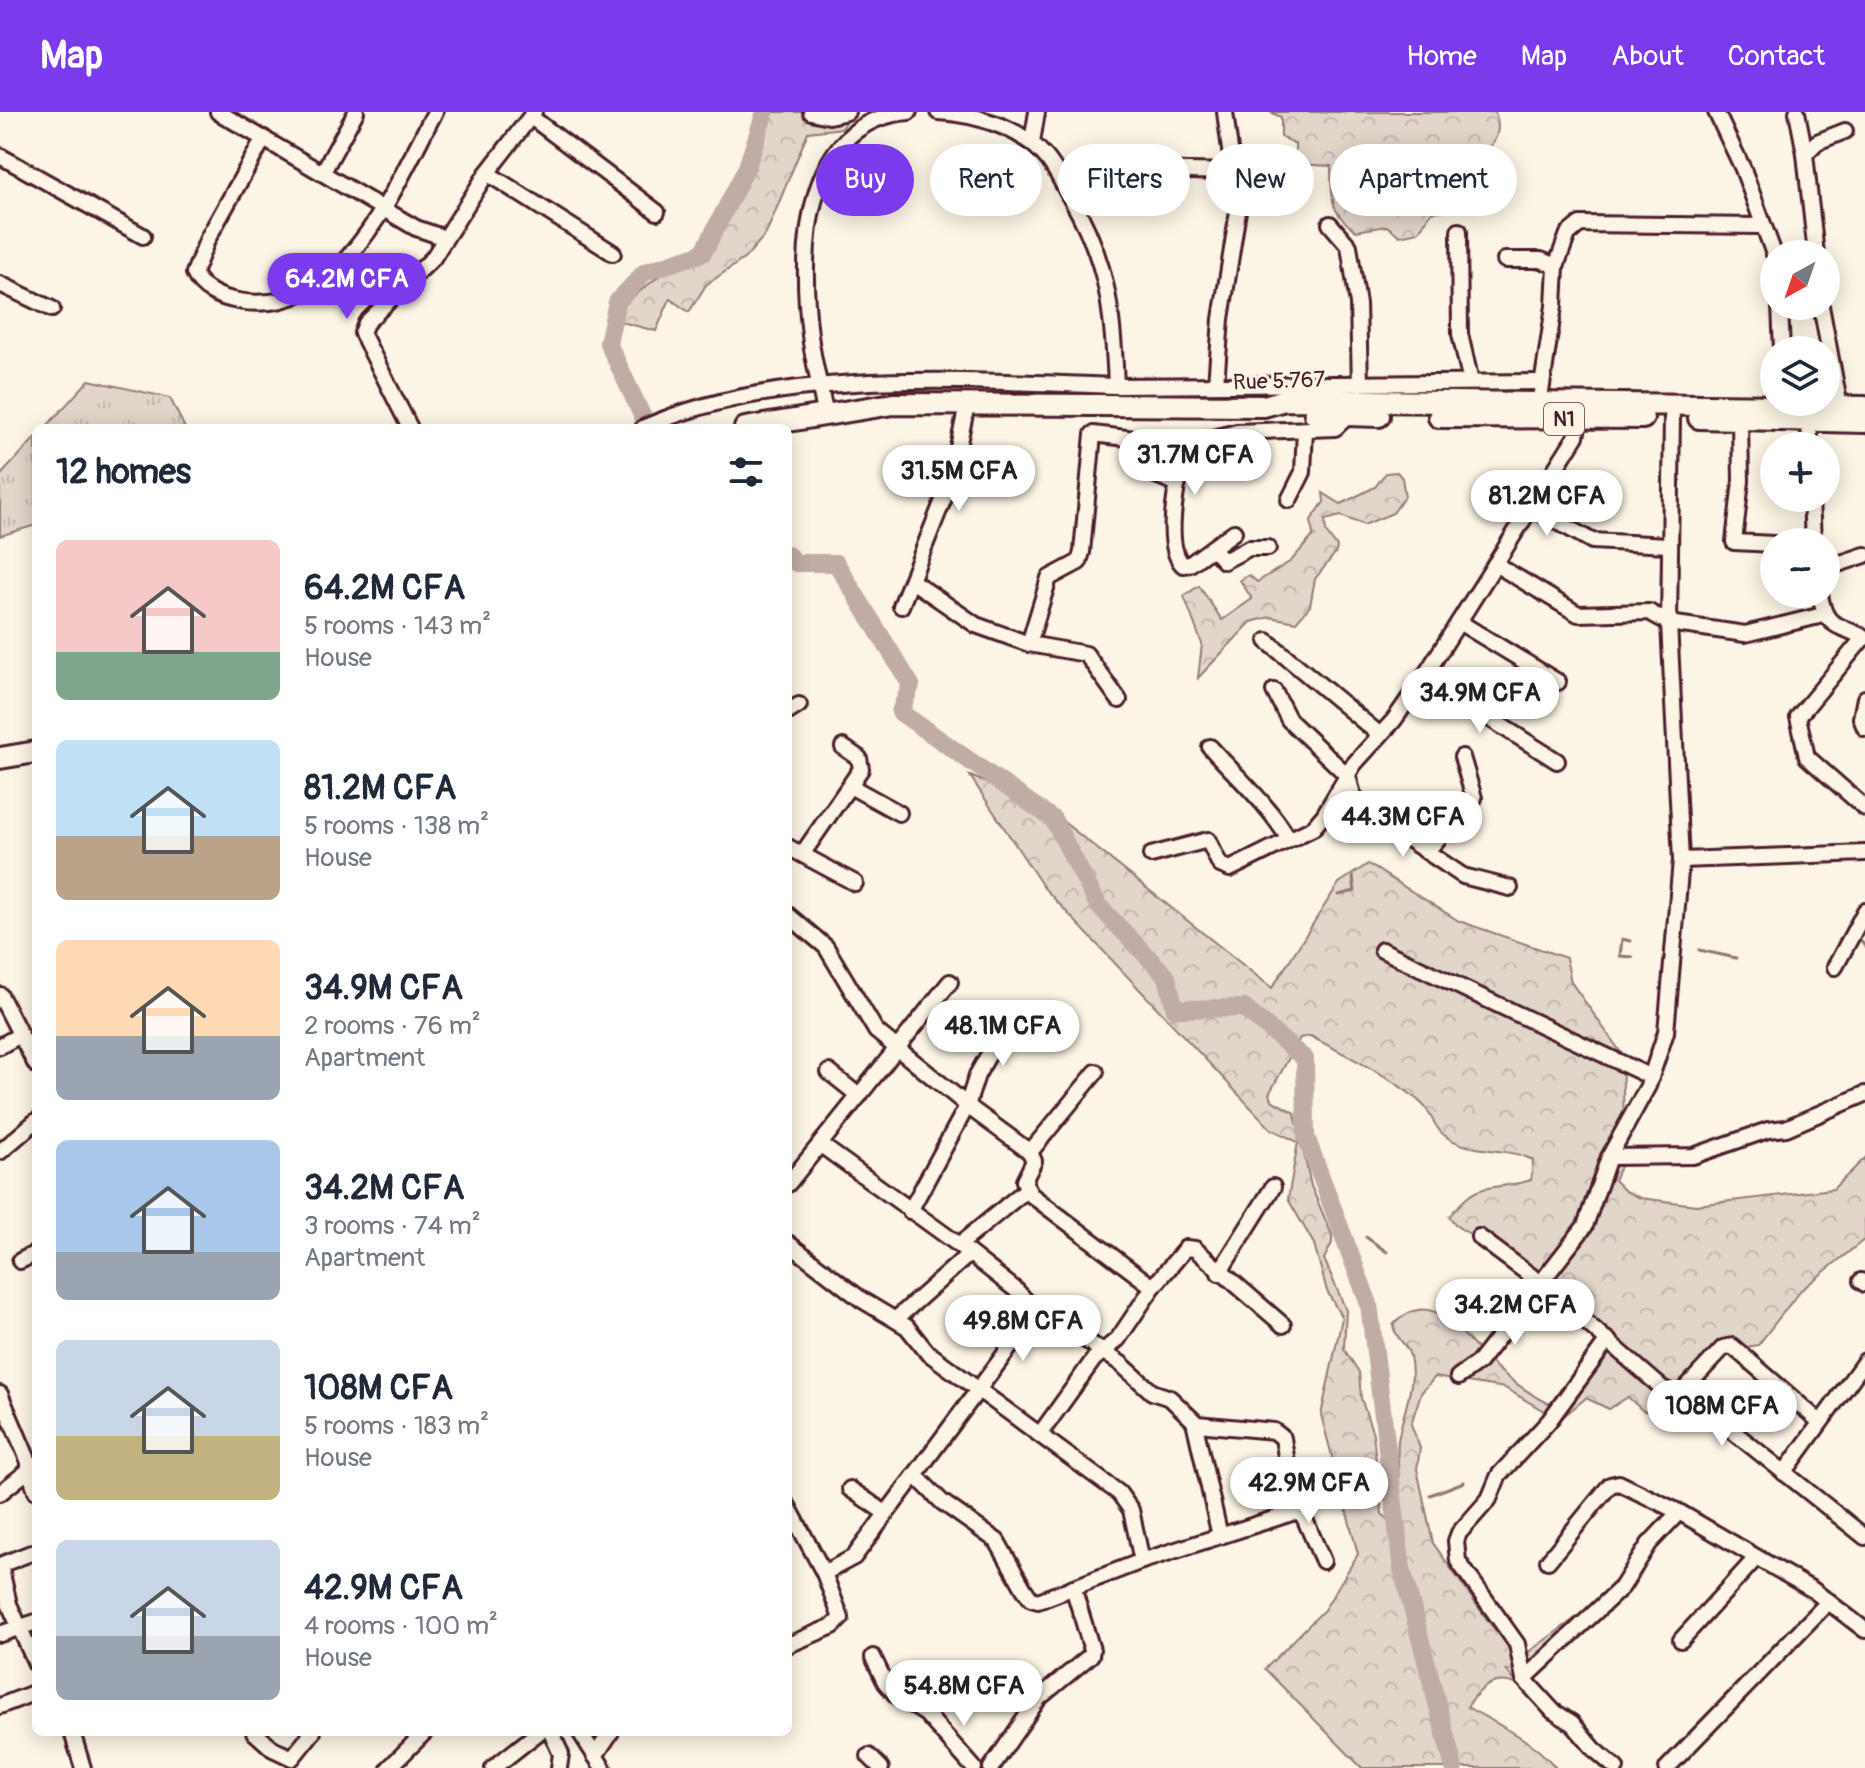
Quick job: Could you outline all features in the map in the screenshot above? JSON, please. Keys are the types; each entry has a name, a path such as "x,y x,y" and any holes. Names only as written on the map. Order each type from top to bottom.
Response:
{"highway":[{"name":"Rue 5.767","path":"768,424 893,404 1264,406 1285,400 1538,411 1760,405"},
{"name":"N1","path":"1264,406 1288,413 1348,416 1538,411 1580,419 1672,417 1865,422"},
{"name":"Rue 5.767","path":"1840,407 1865,407"},
{"path":"0,758 32,753"}],"street":[{"path":"218,112 416,228 445,238"},
{"path":"323,172 356,112"},
{"path":"264,138 196,263 194,273 202,287 234,301 251,303 299,293 321,281 356,251 435,112"},
{"path":"811,112 829,116 847,112"},
{"path":"888,112 909,112"},
{"path":"938,112 983,120 1032,142 1058,176"},
{"path":"1032,142 1037,112"},
{"path":"1225,112 1230,144"},
{"path":"1716,112 1731,150 1743,169 1768,240"},
{"path":"1797,112 1814,240"},
{"path":"825,414 810,340 805,270 818,187 826,164 850,135 896,113"},
{"path":"408,424 362,333 371,316 433,258 487,173 533,115 657,212"},
{"path":"1805,154 1817,142 1845,131"},
{"path":"0,156 143,236"},
{"path":"487,173 613,253"},
{"path":"1081,216 1103,267 1116,386"},
{"path":"1216,384 1221,319 1237,216"},
{"path":"1330,224 1349,246 1358,304 1360,384"},
{"path":"1538,411 1554,306 1556,266 1568,234 1580,224 1762,226"},
{"path":"1459,231 1460,334 1471,382"},
{"path":"1505,260 1541,260 1556,266"},
{"path":"0,284 52,309"},
{"path":"654,424 704,405 821,388 923,381 1116,386 1541,382"},
{"path":"901,606 951,480 967,405"},
{"path":"1029,644 1049,578 1079,562 1082,552 1090,437 1097,433 1185,445 1237,432 1335,428 1348,416"},
{"path":"1458,1377 1479,1362 1585,1226 1609,1157 1651,1077 1666,1032 1681,860 1669,623 1672,417"},
{"path":"1151,855 1208,840 1220,865 1230,869 1319,822 1348,776 1424,677 1576,436 1580,419"},
{"path":"1809,420 1809,432"},
{"path":"1740,421 1741,481 1734,542 1760,543"},
{"path":"1289,500 1303,472 1305,430"},
{"path":"1142,438 1141,469 1178,484"},
{"path":"1185,445 1173,520 1177,559 1187,565 1234,532"},
{"path":"1531,507 1592,541 1668,545"},
{"path":"1212,548 1224,561 1249,548 1268,548"},
{"path":"1840,563 1865,555"},
{"path":"1495,564 1574,613 1649,612 1669,623 1745,634 1823,615"},
{"path":"912,581 976,625 1029,644 1086,654 1119,700"},
{"path":"1822,608 1823,615 1833,624 1864,637 1798,717 1807,757 1865,808"},
{"path":"1459,622 1558,682"},
{"path":"1267,641 1380,735"},
{"path":"1424,677 1557,761"},
{"path":"1274,691 1289,720 1348,776 1353,795 1369,813 1463,876 1510,888"},
{"path":"1865,698 1861,712 1865,728"},
{"path":"803,853 861,769 861,761 843,747"},
{"path":"1210,747 1256,799 1272,810 1288,838"},
{"path":"1427,851 1474,798 1462,757"},
{"path":"850,786 899,813"},
{"path":"792,849 855,883"},
{"path":"1681,860 1865,853"},
{"path":"1835,967 1865,911"},
{"path":"792,918 826,947 870,1023 967,1106 1030,1152 1034,1161 1024,1181 1030,1190 1153,1287"},
{"path":"1382,950 1651,1077"},
{"path":"792,1179 950,982"},
{"path":"0,995 32,1058"},
{"path":"910,1211 967,1106 977,1075 1010,1017"},
{"path":"0,1046 20,1035"},
{"path":"829,1072 859,1096"},
{"path":"1030,1152 1096,1072"},
{"path":"1609,1157 1693,1156 1768,1130 1786,1128 1865,1094"},
{"path":"0,1152 32,1124"},
{"path":"821,1145 1016,1290 1036,1312 1050,1316 1120,1363 1152,1392 1170,1398 1197,1424 1220,1536"},
{"path":"1219,1273 1273,1187"},
{"path":"896,1319 964,1250 1030,1190"},
{"path":"1479,1237 1542,1284 1662,1388 1705,1409 1865,1537"},
{"path":"792,1246 862,1300 896,1319 927,1352 978,1392 1119,1493 1131,1510 1142,1561"},
{"path":"1040,1434 1101,1352 1118,1339 1153,1287 1186,1248 1195,1249 1219,1273 1283,1325"},
{"path":"20,1261 32,1255"},
{"path":"824,1573 854,1557 884,1512 1036,1312"},
{"path":"1608,1340 1549,1421 1499,1475 1489,1499 1459,1533 1456,1541 1458,1561 1517,1644 1524,1679 1616,1768"},
{"path":"1679,1395 1723,1348 1732,1346 1820,1422"},
{"path":"1784,1473 1865,1361"},
{"path":"0,1394 3,1414 27,1453 32,1468 0,1493"},
{"path":"1197,1424 1274,1431 1283,1438 1295,1512"},
{"path":"915,1475 942,1502 997,1541 1031,1599 1038,1601 1142,1561 1295,1512 1303,1515 1323,1561"},
{"path":"1548,1561 1615,1483 1679,1512 1829,1601 1865,1630"},
{"path":"850,1489 884,1512"},
{"path":"1524,1679 1622,1587 1649,1544 1679,1512"},
{"path":"792,1513 824,1573 841,1618 833,1626 792,1643"},
{"path":"32,1553 0,1565 9,1604 32,1655"},
{"path":"1681,1640 1756,1558"},
{"path":"991,1768 1039,1698 1091,1655 1073,1587"},
{"path":"1667,1768 1829,1601"},
{"path":"0,1634 32,1624"},
{"path":"873,1657 885,1682 896,1695 926,1714 974,1768"},
{"path":"0,1706 32,1694"},
{"path":"73,1736 83,1768"},
{"path":"258,1736 273,1749 292,1758 310,1736"},
{"path":"389,1768 421,1736"},
{"path":"493,1768 534,1736"},
{"path":"553,1736 561,1754 559,1768"},
{"path":"583,1736 599,1762"},
{"path":"599,1762 609,1736"},
{"path":"869,1756 881,1768"}],"green space":[{"path":"759,112 850,112 843,128 808,132 766,234 745,258 706,285 689,312 670,299 656,331 606,318 720,228"},
{"path":"1270,112 1495,112 1498,124 1491,144 1330,144 1330,166 1314,165 1314,144 1295,144 1281,137 1281,117"},
{"path":"1429,216 1418,232 1400,236 1387,226 1356,231 1340,217"},
{"path":"89,380 170,398 183,424 49,424"},
{"path":"32,441 32,526 0,536 0,476"},
{"path":"1397,472 1402,478 1405,496 1393,513 1364,525 1341,516 1325,520 1326,532 1337,547 1336,552 1315,579 1310,606 1296,622 1270,617 1251,622 1198,678 1202,644 1184,596 1199,586 1222,620 1252,599 1240,580 1249,575 1257,582 1291,561 1313,536 1311,520 1324,502 1323,493 1341,504 1375,487 1386,473"},
{"path":"970,776 1041,804 1272,988 1339,883 1368,864 1459,921 1566,958 1571,982 1622,1054 1625,1155 1614,1180 1625,1191 1640,1198 1696,1205 1833,1189 1865,1158 1865,1239 1800,1291 1758,1345 1714,1353 1656,1412 1643,1411 1628,1397 1609,1409 1586,1398 1559,1420 1505,1388 1435,1377 1421,1393 1411,1424 1420,1448 1417,1469 1433,1543 1491,1625 1523,1656 1581,1614 1534,1673 1506,1670 1518,1685 1502,1681 1488,1685 1467,1707 1526,1741 1556,1768 1362,1768 1265,1669 1324,1610 1358,1554 1321,1415 1342,1318 1327,1291 1314,1244 1288,1199 1298,1142 1271,1129 1044,888","holes":["1310,1036 1384,1076 1411,1095 1425,1107 1441,1132 1454,1141 1533,1160 1531,1180 1478,1191 1449,1217 1458,1227 1537,1273 1611,1334 1607,1358 1563,1410 1510,1379 1442,1316 1431,1310 1406,1314 1393,1325 1408,1352 1412,1378 1398,1441 1398,1502 1389,1520 1382,1514 1373,1434 1361,1398 1359,1372 1344,1349 1346,1310 1324,1259 1332,1243 1332,1235 1311,1186 1295,1113 1273,1101 1269,1094 1300,1038"]}],"waterway":[{"path":"646,424 608,343 617,302 645,272 703,253 747,167 765,112"},
{"path":"792,559 796,563 836,563 911,685 900,712 1053,819 1098,905 1167,977 1175,1009 1244,1008 1305,1059 1306,1137 1369,1304 1402,1569 1454,1768"},
{"path":"1339,895 1355,891 1353,877"},
{"path":"1857,937 1865,946"},
{"path":"1630,941 1622,939 1620,956 1633,957"},
{"path":"1699,950 1736,958"},
{"path":"1366,1237 1387,1252"},
{"path":"1430,1495 1464,1482"}]}
